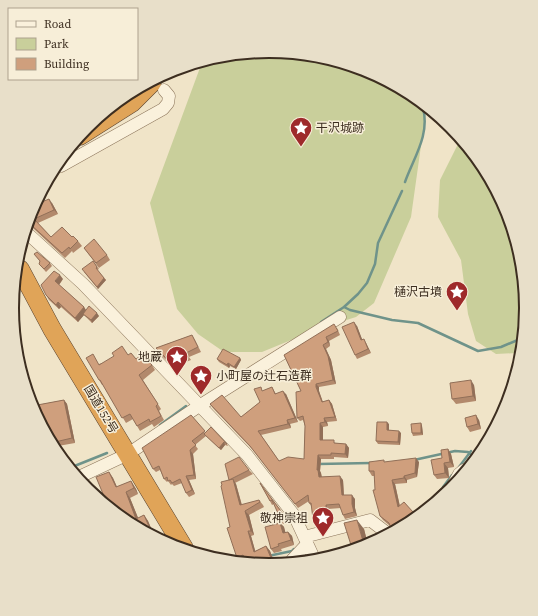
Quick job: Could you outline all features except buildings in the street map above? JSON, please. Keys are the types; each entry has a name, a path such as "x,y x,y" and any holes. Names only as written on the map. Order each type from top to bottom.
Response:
{"highway":[{"path":"101,122 158,87"},
{"name":"国道152号","path":"22,272 52,329 180,542"}],"street":[{"path":"65,164 163,109 168,103 169,96 158,87"},
{"path":"30,236 82,284 261,472 294,514 312,554"},
{"path":"83,475 128,454 199,406 340,317"},
{"path":"294,556 306,540 370,520 383,530"}],"green space":[{"path":"269,58 302,60 318,63 349,71 380,84 408,100 426,113 411,217 374,303 356,317 318,329 262,352 224,352 198,334 177,309 150,203 200,68 236,60"},
{"path":"458,144 486,183 500,212 506,228 517,275 519,308 515,353 496,354 476,341 468,314 461,260 438,217 440,180"}],"waterway":[{"path":"405,182 423,137 425,118 424,112"},
{"path":"344,307 367,283 375,264 378,243 402,191"},
{"path":"321,322 344,307 350,310 392,320 418,323 478,351 501,347 517,340"},
{"path":"160,425 186,406"},
{"path":"414,460 455,451 468,452 470,454"},
{"path":"459,467 471,451"},
{"path":"75,466 107,453"},
{"path":"318,464 371,463"},
{"path":"443,487 452,475"},
{"path":"268,556 292,551 294,549"}],"place":[{"name":"干沢城跡","path":"301,148"},
{"name":"樋沢古墳","path":"457,312"},
{"name":"地蔵","path":"177,376"},
{"name":"小町屋の辻石造群","path":"201,396"},
{"name":"敬神崇祖","path":"323,538"}]}
